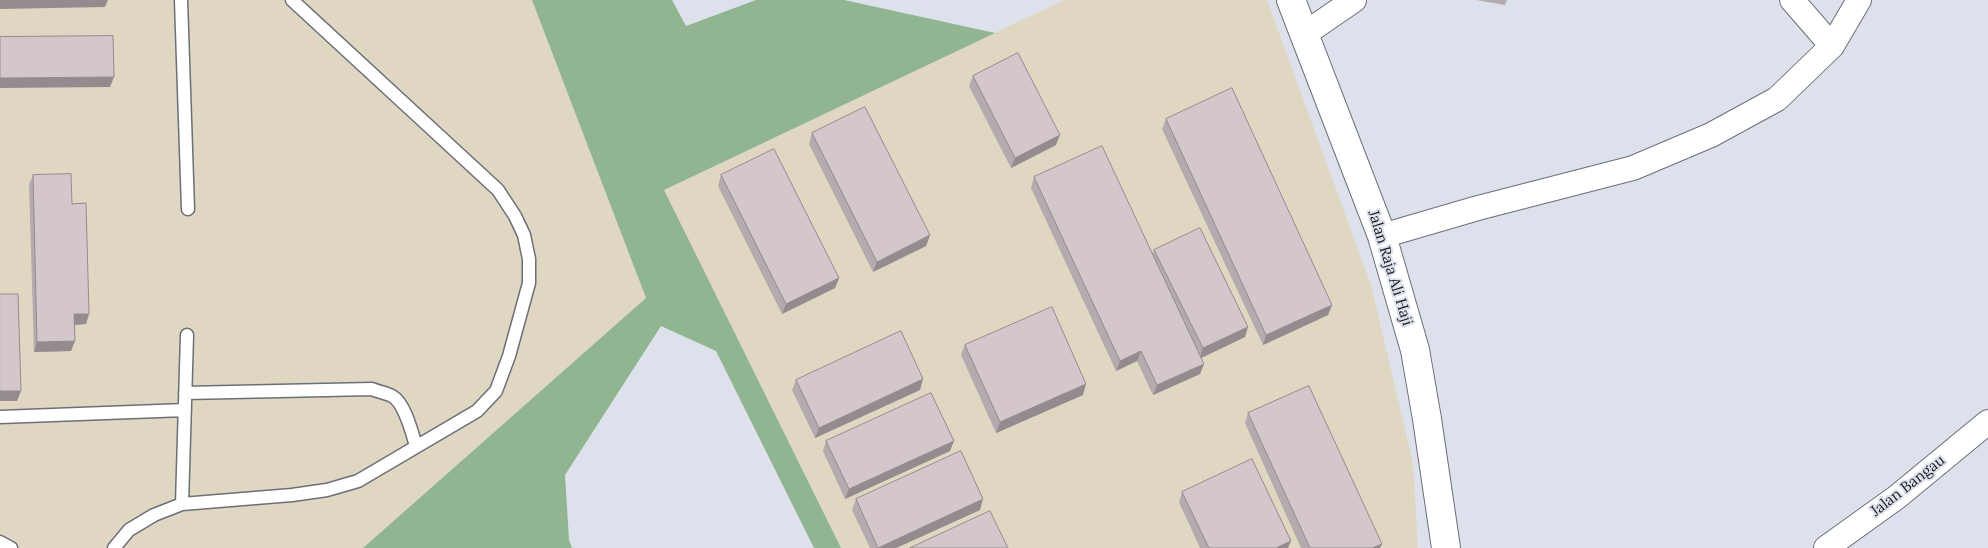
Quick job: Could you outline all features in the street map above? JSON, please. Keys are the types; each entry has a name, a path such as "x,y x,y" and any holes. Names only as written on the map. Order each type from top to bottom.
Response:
{"street":[{"name":"Jalan Raja Ali Haji","path":"1291,0 1382,236 1415,350 1446,548"},
{"path":"1303,35 1354,0"},
{"path":"1792,0 1832,46"},
{"path":"1382,236 1478,208 1633,168 1711,135 1777,99 1832,46 1859,0"},
{"name":"Jalan Bangau","path":"1826,548 1897,498 1988,422"}],"lane":[{"path":"181,0 188,209"},
{"path":"114,548 129,530 154,515 182,504 292,495 326,490 358,481 477,411 496,391 509,356 529,283 529,259 524,235 515,216 498,190 292,0"},
{"path":"182,504 187,335"},
{"path":"185,393 372,390 394,396 402,407 416,446"},
{"path":"0,417 185,410"},
{"path":"0,542 11,548"}],"shaded area":[{"path":"0,0 532,0 646,298 363,548 0,548"},
{"path":"1064,0 1267,0 1371,285 1413,463 1418,548 841,548 663,190"}],"green space":[{"path":"532,0 672,0 686,26 756,0 844,0 995,33 664,190 841,548 814,548 716,351 661,326 565,475 569,540 572,548 363,548 646,298"}],"building":[{"path":"113,36 114,77 0,78 0,37"},
{"path":"1018,53 1060,135 1015,158 973,76"},
{"path":"1232,88 1332,305 1266,335 1166,119"},
{"path":"865,107 930,235 877,262 812,133"},
{"path":"1102,146 1204,364 1157,385 1141,351 1120,361 1034,177"},
{"path":"774,149 839,278 786,304 721,175"},
{"path":"71,174 72,204 86,203 89,314 74,314 75,341 37,342 33,175"},
{"path":"1200,228 1248,327 1203,348 1154,250"},
{"path":"0,294 18,294 21,391 0,391"},
{"path":"1052,307 1086,384 1000,422 965,345"},
{"path":"901,331 923,379 819,428 796,380"},
{"path":"1309,386 1382,544 1372,548 1310,548 1248,413"},
{"path":"931,393 954,441 849,489 826,441"},
{"path":"961,451 983,499 878,548 856,499"},
{"path":"1252,459 1291,541 1276,548 1209,548 1182,492"},
{"path":"990,511 1008,548 910,548"}]}
